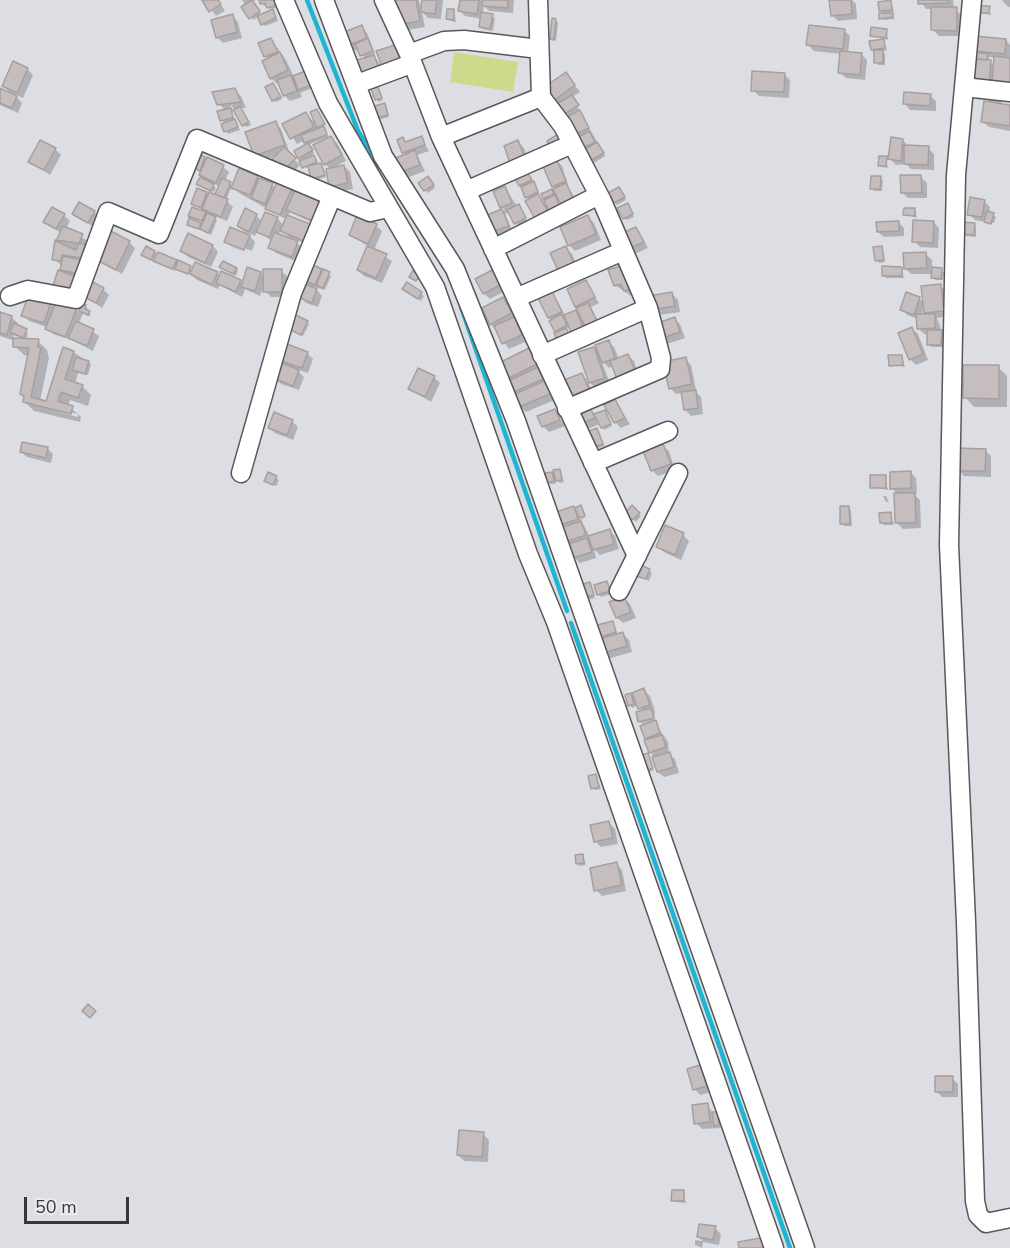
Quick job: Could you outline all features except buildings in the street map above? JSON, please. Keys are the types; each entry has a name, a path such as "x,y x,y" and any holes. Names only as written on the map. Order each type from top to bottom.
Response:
{"street":[{"path":"284,0 328,103 435,287 528,554 556,622 774,1248"},
{"path":"324,0 383,156 455,269 516,421 585,612 805,1248"},
{"path":"384,0 466,192 637,556"},
{"path":"538,0 541,97 563,126 599,195 648,308 661,358 660,369 567,409"},
{"path":"972,0 956,174 950,545 975,1201 978,1215 986,1223 1010,1218"},
{"path":"357,84 444,41 464,40 539,49"},
{"path":"964,87 1010,92"},
{"path":"441,137 541,97"},
{"path":"10,296 28,290 76,299 108,212 159,234 196,139 370,212 388,208"},
{"path":"466,192 572,144"},
{"path":"493,249 599,195"},
{"path":"242,472 292,294 332,196"},
{"path":"516,298 623,251"},
{"path":"542,355 648,308"},
{"path":"592,463 668,431"},
{"path":"619,591 678,473"},
{"path":"556,622 585,612"}],"green space":[{"path":"454,52 518,62 513,92 450,82"}],"waterway":[{"path":"307,0 358,131 376,160"},
{"path":"461,307 567,611"},
{"path":"571,623 790,1248"}]}
